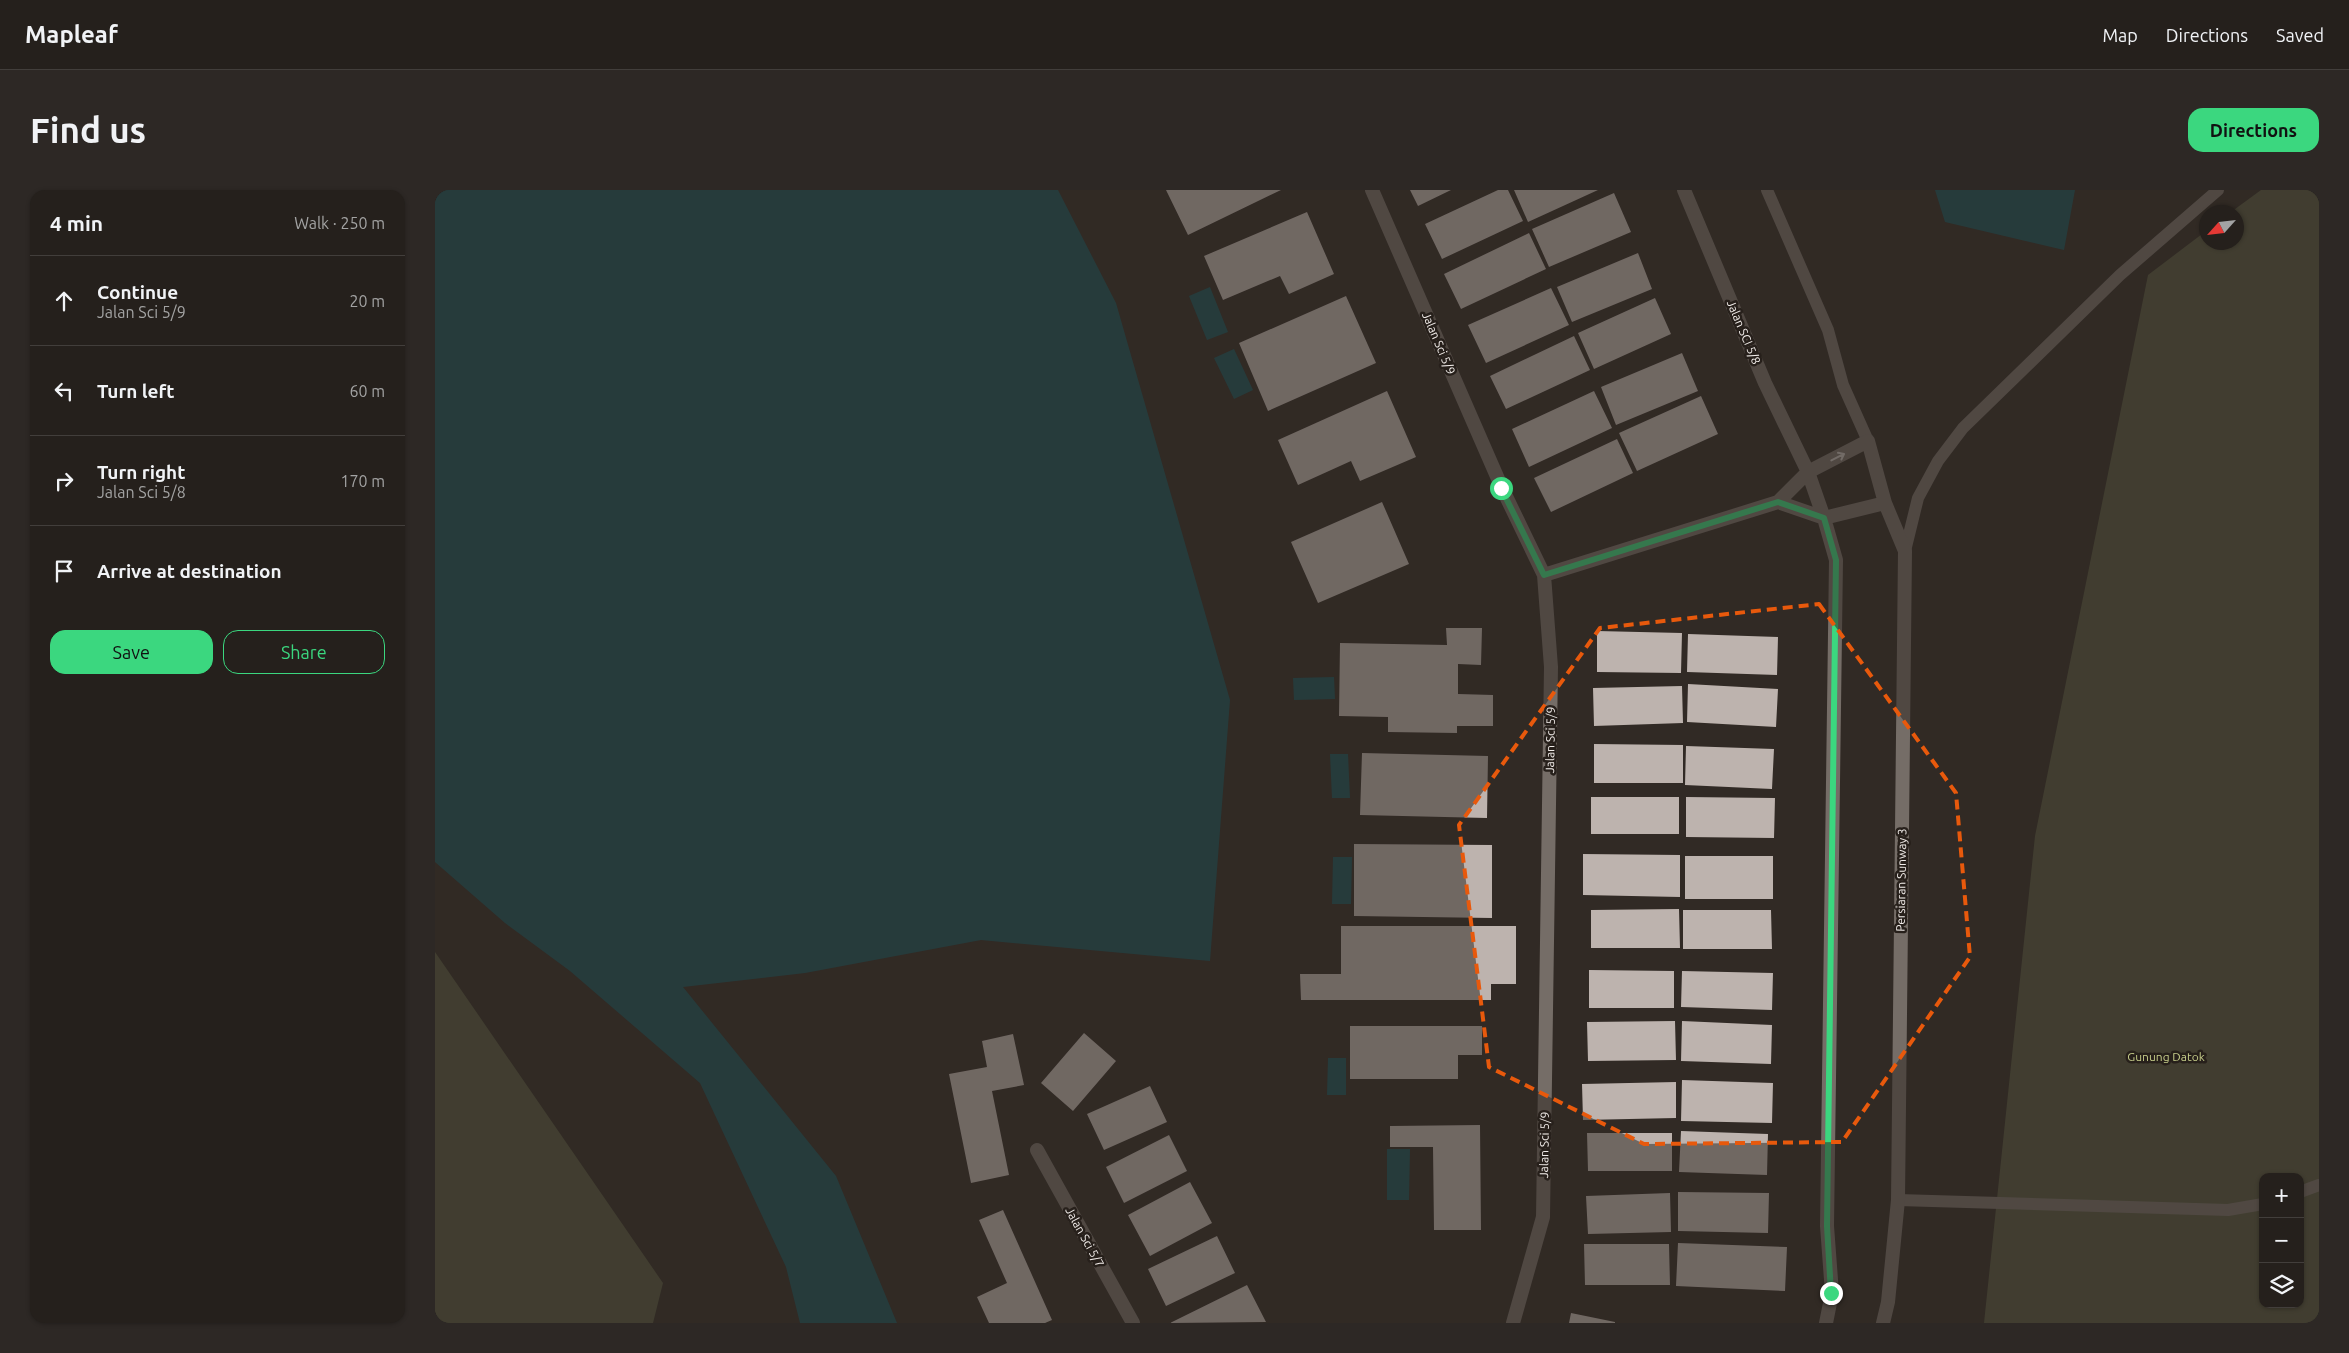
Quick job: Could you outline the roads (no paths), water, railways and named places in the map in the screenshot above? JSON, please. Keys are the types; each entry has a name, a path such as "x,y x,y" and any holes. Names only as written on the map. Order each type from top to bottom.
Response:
{"street":[{"name":"Jalan Sci 5/9","path":"1372,190 1501,488 1544,575 1551,668 1543,1218 1513,1323"},
{"name":"Jalan SCI 5/8","path":"1684,190 1765,383 1808,472"},
{"path":"1544,575 1778,502 1808,472 1868,441"},
{"name":"Persiaran Sunway 3","path":"1868,441 1885,503 1905,551 1898,1200 1888,1302 1883,1323"},
{"path":"1808,472 1836,560 1827,1226 1831,1293 1826,1323"},
{"path":"1778,502 1824,518 1885,503"},
{"name":"Jalan Sci 5/7","path":"1037,1150 1133,1323"}],"lane":[{"path":"1767,190 1828,330 1843,385 1868,441"},
{"path":"1905,551 1918,498 1938,461 1963,428 2119,275 2218,190"},
{"path":"2304,1191 2319,1185"},
{"path":"1898,1200 2228,1210 2259,1205"}],"water":[{"path":"435,190 1058,190 1116,303 1230,700 1210,961 981,940 805,973 683,987 836,1176 897,1323 800,1323 786,1267 700,1083 570,971 505,923 435,862"},
{"path":"1935,190 2075,190 2064,250 1945,222"},
{"path":"1210,287 1228,332 1207,340 1189,296"},
{"path":"1234,349 1253,390 1234,399 1214,358"},
{"path":"1334,677 1335,699 1294,700 1293,678"},
{"path":"1330,754 1348,754 1350,798 1332,798"},
{"path":"1333,857 1352,857 1351,904 1332,904"},
{"path":"1328,1058 1346,1058 1346,1095 1327,1095"},
{"path":"1387,1149 1410,1149 1409,1200 1387,1200"}],"park label":[{"name":"Gunung Datok","path":"2166,1056"}]}
